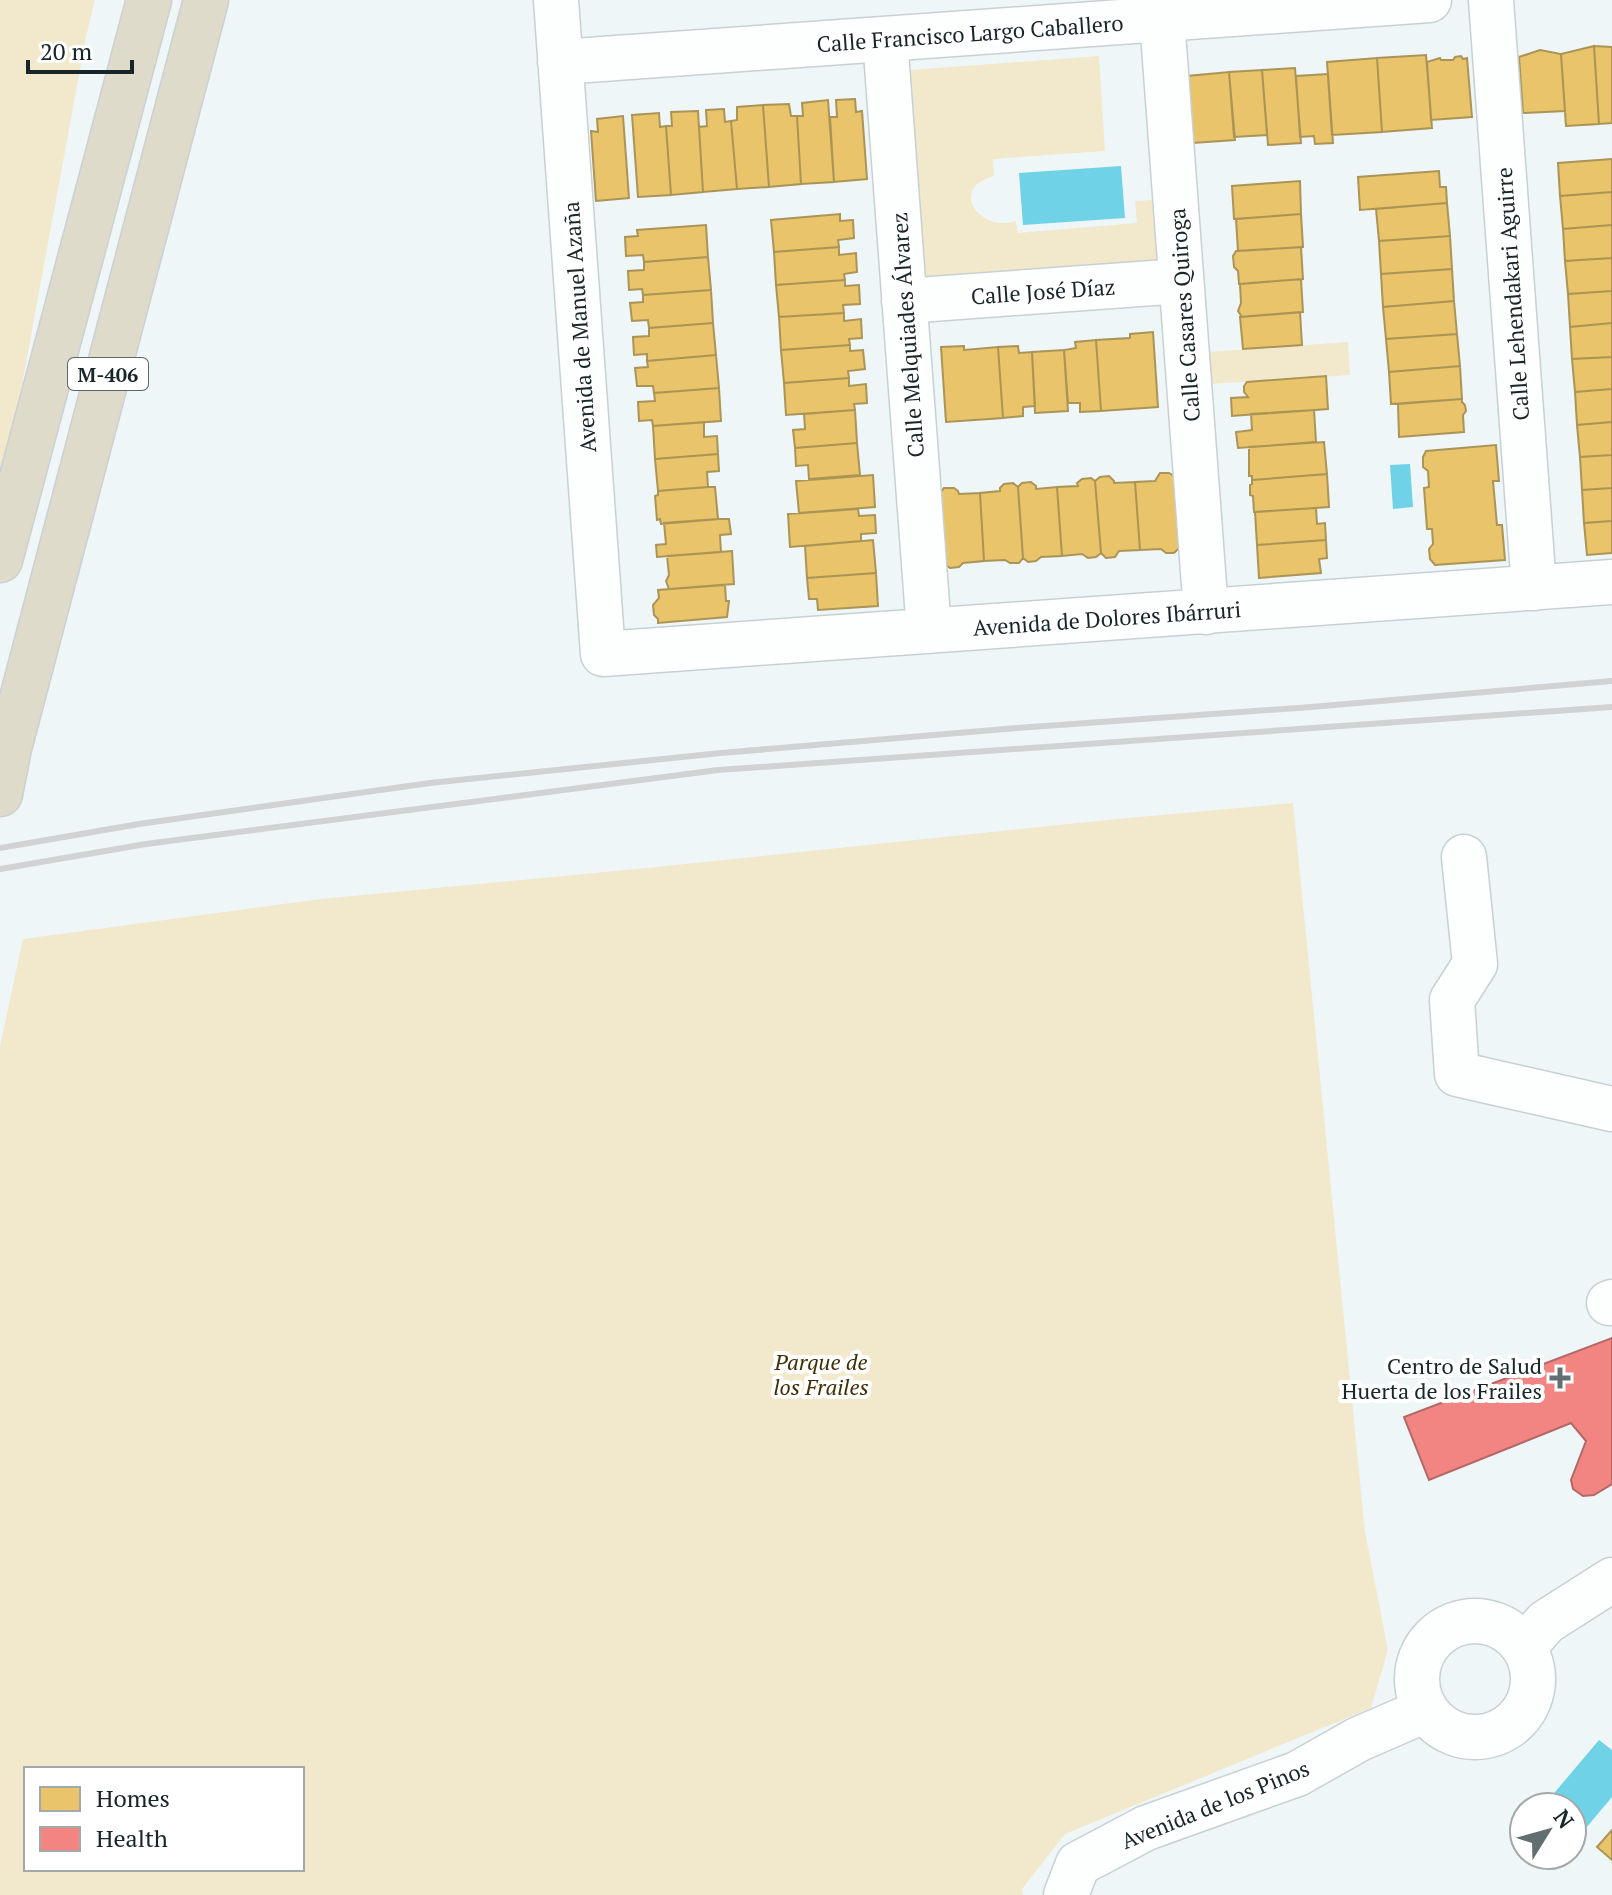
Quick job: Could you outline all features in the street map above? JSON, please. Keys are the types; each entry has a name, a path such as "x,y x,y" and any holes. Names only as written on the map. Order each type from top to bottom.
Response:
{"highway":[{"name":"M-406","path":"0,560 149,0"},
{"name":"M-406","path":"0,794 9,748 206,0"}],"street":[{"name":"Avenida de Manuel Azaña","path":"556,0 603,654"},
{"name":"Calle Francisco Largo Caballero","path":"560,62 885,39 1026,14 1162,19 1429,0"},
{"name":"Calle Lehendakari Aguirre","path":"1491,0 1534,588"},
{"name":"Calle Casares Quiroga","path":"1162,19 1206,612"},
{"name":"Calle Melquiades Álvarez","path":"885,39 929,631"},
{"name":"Calle José Díaz","path":"904,301 1181,281"},
{"name":"Avenida de Dolores Ibárruri","path":"603,654 1612,582"},
{"path":"1464,857 1475,964 1452,1000 1457,1074 1612,1109"},
{"path":"1524,1647 1546,1622 1612,1580"},
{"path":"1472,1620 1492,1623 1510,1632 1524,1647 1531,1663 1533,1683 1528,1703 1517,1720 1501,1731 1481,1737 1461,1735 1440,1725 1426,1710 1419,1693 1417,1673 1423,1653 1435,1636 1452,1625 1472,1620"},
{"name":"Avenida de los Pinos","path":"1066,1895 1078,1864 1146,1828 1297,1774 1359,1739 1426,1710"}],"green space":[{"path":"0,0 95,0 0,504"},
{"path":"1099,56 1105,151 993,159 994,176 974,187 972,203 979,214 991,221 1016,221 1018,233 1137,223 1135,201 1154,200 1159,261 925,279 910,70"},
{"path":"1348,342 1350,375 1210,384 1208,352"},
{"name":"Parque de los Frailes","path":"1293,803 1365,1532 1388,1650 1371,1708 1065,1834 1022,1889 1023,1895 0,1895 0,1046 23,939 321,899"}],"water":[{"path":"1121,166 1125,218 1023,225 1019,173"},
{"path":"1410,464 1413,507 1393,509 1390,465"},
{"path":"1599,1740 1612,1750 1612,1797 1588,1826 1588,1791 1556,1791"}],"building: Homes":[{"path":"1594,46 1612,47 1612,123 1599,124"},
{"path":"1594,46 1599,124 1566,126 1561,54"},
{"path":"1540,50 1561,54 1565,111 1523,113 1519,57"},
{"path":"1426,55 1432,128 1382,132 1377,58"},
{"path":"1461,56 1467,58 1472,117 1431,120 1427,62 1440,58 1453,60"},
{"path":"1377,58 1382,132 1332,135 1327,62"},
{"path":"1295,68 1301,143 1268,145 1262,70"},
{"path":"1262,70 1267,135 1234,137 1229,72"},
{"path":"1229,72 1235,140 1193,143 1187,76"},
{"path":"1328,74 1333,143 1315,144 1314,136 1300,137 1296,76"},
{"path":"855,99 856,112 862,111 867,179 834,182 830,117 837,117 836,100"},
{"path":"828,100 834,182 801,184 797,116 803,116 802,103"},
{"path":"789,104 791,116 797,116 801,184 769,187 763,105"},
{"path":"763,105 769,187 737,189 731,121 737,120 737,107"},
{"path":"724,109 725,122 731,121 737,189 703,192 699,127 707,126 706,110"},
{"path":"698,111 703,192 671,195 666,126 672,126 671,112"},
{"path":"659,113 660,127 666,126 671,195 638,197 632,115"},
{"path":"623,116 629,198 596,201 591,131 598,132 597,119"},
{"path":"1612,159 1612,192 1560,196 1558,163"},
{"path":"1439,171 1440,187 1446,187 1447,203 1360,210 1358,177"},
{"path":"1300,181 1301,214 1234,219 1232,186"},
{"path":"1612,192 1612,225 1563,229 1560,196"},
{"path":"1447,203 1450,236 1379,241 1376,209"},
{"path":"840,214 840,221 853,220 854,238 838,240 839,247 774,252 771,220"},
{"path":"1301,214 1303,247 1238,251 1236,219"},
{"path":"706,225 708,257 644,262 643,255 626,256 625,237 638,236 637,230"},
{"path":"1612,225 1612,258 1565,261 1563,229"},
{"path":"1450,236 1452,269 1381,274 1379,241"},
{"path":"839,247 839,255 856,253 857,272 844,274 845,280 776,285 774,252"},
{"path":"1301,247 1303,279 1239,284 1233,256 1236,251"},
{"path":"708,257 711,290 643,295 642,289 629,290 628,271 644,270 644,262"},
{"path":"1612,258 1612,291 1568,294 1565,261"},
{"path":"1452,269 1454,301 1383,307 1381,274"},
{"path":"1301,279 1303,312 1242,317 1238,311 1241,303 1240,284"},
{"path":"845,280 845,286 859,285 860,304 843,305 844,313 779,317 776,285"},
{"path":"711,290 713,323 649,328 648,320 632,321 630,303 643,302 643,295"},
{"path":"1612,291 1612,323 1570,327 1568,294"},
{"path":"1454,301 1457,334 1386,339 1383,307"},
{"path":"1300,312 1302,345 1243,349 1240,317"},
{"path":"844,313 844,321 861,319 862,338 849,339 850,345 781,350 779,317"},
{"path":"713,323 716,355 647,361 647,354 634,355 633,337 649,336 649,328"},
{"path":"1612,323 1612,357 1572,359 1570,327"},
{"path":"1153,332 1158,407 1101,411 1096,340 1130,338 1130,334"},
{"path":"1457,334 1460,366 1389,372 1386,339"},
{"path":"1096,340 1101,411 1080,412 1080,403 1068,403 1064,350 1076,348 1075,342"},
{"path":"850,345 850,351 863,350 865,369 848,371 849,378 784,383 781,350"},
{"path":"964,346 964,350 998,347 1003,418 946,422 941,347"},
{"path":"1018,346 1019,353 1032,352 1035,406 1023,407 1023,416 1003,418 998,347"},
{"path":"1064,350 1068,411 1035,413 1032,352"},
{"path":"716,355 719,388 654,393 653,386 637,386 635,368 648,367 647,361"},
{"path":"1612,357 1612,389 1575,392 1572,359"},
{"path":"1460,366 1462,399 1391,404 1389,372"},
{"path":"1326,376 1328,409 1232,416 1231,398 1248,397 1244,392 1247,382"},
{"path":"849,378 849,386 866,384 867,403 854,404 855,410 786,415 784,383"},
{"path":"719,388 721,421 653,426 652,420 639,421 638,402 655,401 654,393"},
{"path":"1612,389 1612,422 1577,425 1575,392"},
{"path":"1462,399 1466,411 1463,415 1464,432 1399,437 1398,404"},
{"path":"855,410 857,443 795,448 793,430 805,429 804,414"},
{"path":"1314,410 1316,442 1238,448 1236,432 1252,430 1251,414"},
{"path":"704,422 704,437 717,436 718,454 655,459 653,426"},
{"path":"1612,422 1612,455 1580,457 1577,425"},
{"path":"1324,442 1327,474 1252,480 1249,476 1249,447"},
{"path":"857,443 860,475 809,479 808,465 796,466 795,448"},
{"path":"1496,445 1499,481 1493,481 1497,525 1502,525 1505,560 1435,565 1430,559 1429,549 1433,544 1432,529 1427,529 1424,488 1429,487 1428,471 1423,467 1426,451"},
{"path":"718,454 719,471 707,472 708,487 658,491 655,459"},
{"path":"1612,455 1612,488 1582,490 1580,457"},
{"path":"1160,473 1174,476 1179,548 1174,553 1161,549 1140,550 1135,482 1155,481"},
{"path":"1327,474 1329,507 1254,512 1253,496 1250,495 1252,480"},
{"path":"873,475 875,507 799,513 796,481"},
{"path":"1109,476 1114,483 1135,482 1140,550 1119,551 1115,557 1106,558 1101,553 1095,481"},
{"path":"1082,479 1095,481 1101,553 1088,558 1082,554 1062,556 1057,487 1078,486"},
{"path":"1031,482 1036,489 1057,487 1062,556 1041,557 1028,562 1023,558 1018,487"},
{"path":"1013,483 1018,487 1023,558 1019,563 984,561 980,493 1000,491 1004,484"},
{"path":"715,487 718,519 661,524 660,519 657,520 655,496 658,491"},
{"path":"944,488 954,488 959,494 980,493 984,561 950,568 945,564 940,493"},
{"path":"1612,488 1612,521 1584,523 1582,490"},
{"path":"1316,508 1317,524 1325,523 1326,540 1257,545 1255,512"},
{"path":"858,509 859,516 875,515 876,533 861,534 861,541 790,547 788,514"},
{"path":"729,519 731,534 720,535 721,552 657,557 656,545 666,544 664,523"},
{"path":"1612,521 1612,553 1587,555 1584,523"},
{"path":"873,540 876,573 807,578 805,546"},
{"path":"1326,540 1327,558 1319,559 1321,573 1259,578 1257,545"},
{"path":"732,551 734,584 669,589 666,581 669,575 667,556"},
{"path":"876,573 878,606 818,610 817,599 809,599 807,578"},
{"path":"725,585 726,601 729,601 727,617 658,623 654,615 653,605 659,598 658,590"},
{"path":"1612,1830 1612,1860 1597,1847"}],"building: Health":[{"name":"Centro de Salud Huerta de los Frailes","path":"1612,1338 1612,1484 1594,1495 1583,1496 1573,1489 1571,1480 1586,1441 1571,1423 1429,1480 1404,1417"}],"railway":[{"path":"0,848 139,824 430,783 721,753 1612,681"},
{"path":"0,869 146,844 718,770 1612,707"}],"place":[{"name":"Centro de Salud Huerta de los Frailes","path":"1560,1378"}]}
